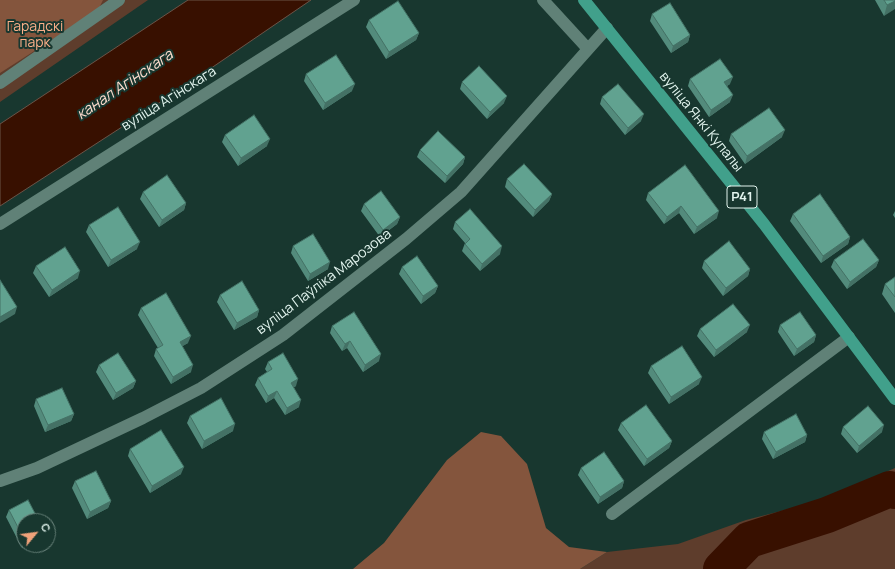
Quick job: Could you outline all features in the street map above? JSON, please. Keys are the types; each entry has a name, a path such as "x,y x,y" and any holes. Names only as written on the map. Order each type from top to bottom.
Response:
{"main road":[{"name":"вуліца Янкі Купалы","path":"584,0 764,224 895,399"}],"street":[{"path":"0,83 118,0"},
{"name":"вуліца Агінскага","path":"0,224 354,0"},
{"path":"543,0 588,49"},
{"name":"вуліца Паўліка Марозова","path":"0,481 37,468 143,418 201,388 283,335 406,240 461,192 607,28"},
{"path":"612,514 849,337"}],"green space":[{"name":"Гарадскі парк","path":"0,0 148,0 0,102"},
{"path":"0,0 103,0 98,10 0,73"},
{"path":"481,432 501,436 527,464 546,528 569,547 607,552 580,569 353,569 384,543 447,460"},
{"path":"895,468 895,569 580,569 607,552 678,544 746,520 820,501"}],"water":[{"name":"канал Агінскага","path":"188,0 311,0 179,90 0,206 0,124"}],"building":[{"path":"884,0 895,0 895,1 887,5"},
{"path":"398,1 419,33 389,52 369,20"},
{"path":"670,3 690,35 673,46 652,14"},
{"path":"336,55 355,84 325,103 306,74"},
{"path":"720,59 733,77 724,82 733,95 711,110 690,79"},
{"path":"479,66 507,96 490,112 462,82"},
{"path":"618,84 644,114 628,128 602,97"},
{"path":"769,108 785,130 747,156 731,134"},
{"path":"254,115 270,139 241,158 225,135"},
{"path":"438,131 465,157 447,176 420,150"},
{"path":"524,164 552,194 535,210 507,179"},
{"path":"685,165 719,211 697,227 681,206 667,217 648,193"},
{"path":"167,175 186,203 162,220 143,192"},
{"path":"381,191 400,217 383,230 364,204"},
{"path":"820,194 850,237 823,256 793,214"},
{"path":"118,207 140,242 111,260 89,225"},
{"path":"470,209 502,246 482,264 465,244 470,239 455,222"},
{"path":"313,234 330,262 310,274 293,246"},
{"path":"863,239 879,260 850,282 834,260"},
{"path":"729,241 750,269 726,288 704,261"},
{"path":"65,247 80,271 52,290 36,266"},
{"path":"417,256 438,286 423,296 402,267"},
{"path":"895,277 895,297 885,284"},
{"path":"0,280 17,307 0,317"},
{"path":"242,281 259,310 237,323 220,295"},
{"path":"166,293 191,336 180,342 193,365 173,377 156,349 163,345 141,308"},
{"path":"733,304 750,325 716,350 700,329"},
{"path":"354,312 381,354 365,365 350,341 345,344 332,326"},
{"path":"800,312 816,335 797,349 780,325"},
{"path":"682,346 702,377 671,397 651,366"},
{"path":"118,353 136,381 116,393 99,365"},
{"path":"283,353 298,379 291,383 301,400 287,408 277,391 268,396 258,378 272,369 268,362"},
{"path":"62,388 74,414 48,425 36,399"},
{"path":"221,398 235,424 204,441 190,416"},
{"path":"646,405 672,441 647,459 621,423"},
{"path":"868,406 884,425 859,446 843,427"},
{"path":"796,414 807,435 776,452 764,432"},
{"path":"161,430 184,467 152,486 130,449"},
{"path":"604,452 624,481 600,497 581,468"},
{"path":"96,471 111,501 90,512 75,481"},
{"path":"28,500 35,513 16,513 16,524 9,510"}],"waterway":[{"path":"721,569 749,540 827,515 890,489 895,491"}]}
